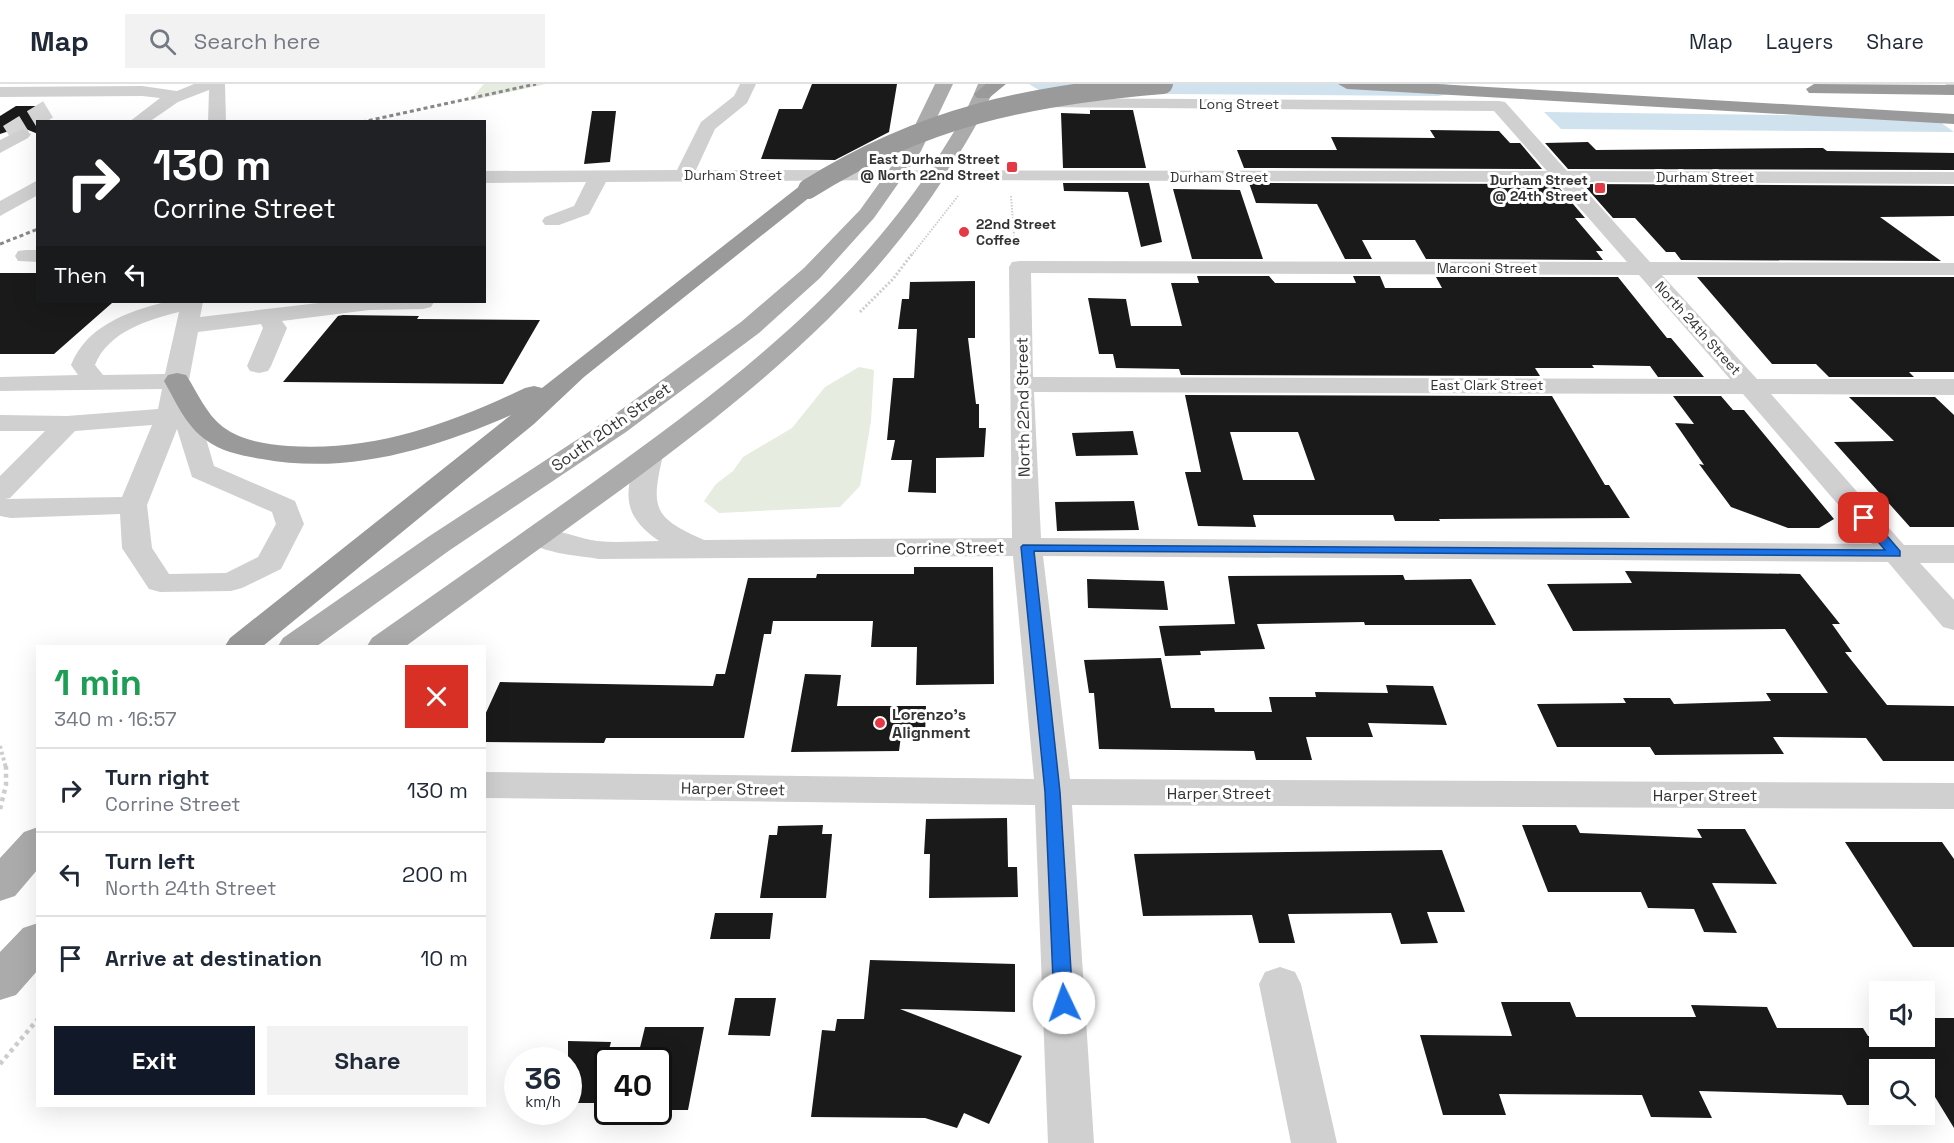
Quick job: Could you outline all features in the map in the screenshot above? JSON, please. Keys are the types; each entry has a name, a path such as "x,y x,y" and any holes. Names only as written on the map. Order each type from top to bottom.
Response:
{"highway":[{"path":"243,645 524,418 575,372 808,189 873,149 913,132 963,116 1051,97 1163,84"},
{"path":"1347,84 1954,119"},
{"path":"1536,84 1760,100 1946,97"},
{"path":"1793,88 1855,95 1946,97"},
{"path":"177,381 204,422 227,440 265,451 314,456 372,451 429,438 472,423 575,372"}],"main road":[{"path":"899,174 933,116 944,84"},
{"path":"385,645 650,454 718,401 802,330 888,246 938,175 987,91"},
{"name":"South 20th Street","path":"296,645 445,539 670,387 768,313 824,262 899,174"},
{"path":"537,535 537,514 550,496 756,344 768,313"},
{"path":"0,885 36,844"},
{"path":"0,982 36,942"}],"street":[{"path":"140,120 180,96 209,84"},
{"path":"217,84 217,120"},
{"path":"684,175 707,126 741,99 748,84"},
{"path":"0,92 67,99 142,91 180,96"},
{"name":"Long Street","path":"987,91 1498,105"},
{"name":"North 24th Street","path":"1498,105 1750,386 1954,620"},
{"name":"Durham Street","path":"486,177 598,178 684,175 899,174 1954,178"},
{"path":"486,188 567,186 598,178"},
{"path":"552,221 582,210 598,178"},
{"path":"3,206 36,187"},
{"name":"Marconi Street","path":"1020,267 1954,269"},
{"name":"North 22nd Street","path":"1020,267 1021,384 1027,547 1053,792 1071,1143"},
{"path":"96,382 83,365 85,354 93,345 110,331 156,309 187,303"},
{"path":"177,381 202,471 285,507 290,524 270,563 231,582 159,583 137,548 133,505 169,416 192,303"},
{"path":"188,326 369,303"},
{"path":"259,366 274,328 268,316"},
{"path":"0,384 177,381"},
{"name":"East Clark Street","path":"1021,384 1954,387"},
{"path":"0,423 67,424 169,416"},
{"path":"0,492 67,424"},
{"name":"Corrine Street","path":"650,454 641,494 648,516 670,535 702,550"},
{"path":"0,507 10,509 133,505"},
{"name":"Corrine Street","path":"537,535 565,545 600,550 1027,547 1954,554"},
{"name":"Harper Street","path":"486,785 1053,792 1954,796"},
{"path":"1280,984 1314,1143"}],"path":[{"path":"1011,192 1015,214 1015,261 1020,267"},
{"path":"0,746 7,759 7,778 0,809"},
{"path":"0,1064 36,1021"}],"shaded area":[{"path":"484,84 546,84 469,101"},
{"path":"859,367 874,370 871,421 860,486 840,507 719,513 704,501 716,484 733,471 743,457 792,428 825,387"}],"water":[{"path":"1029,84 1444,84 1454,86 1455,93 1438,96 1044,93"},
{"path":"1544,112 1933,117 1954,132 1561,129"}],"building":[{"path":"812,84 897,84 889,132 835,160 761,159 779,109 802,109"},
{"path":"16,106 38,106 36,133 21,127 0,134 0,116"},
{"path":"1090,110 1133,110 1146,168 1063,168 1061,113 1090,114"},
{"path":"592,111 616,111 610,162 584,164"},
{"path":"1430,130 1499,131 1510,143 1520,143 1542,169 1244,168 1237,150 1337,150 1331,137 1435,138"},
{"path":"1588,142 1596,150 1823,148 1827,151 1954,153 1954,170 1568,169 1545,143"},
{"path":"1063,183 1149,183 1162,242 1141,247 1128,192 1064,191"},
{"path":"1249,183 1556,184 1585,218 1575,218 1603,251 1596,251 1603,260 1426,259 1415,240 1362,240 1372,259 1345,259 1317,204 1256,203"},
{"path":"1583,184 1954,186 1954,216 1880,217 1941,261 1681,260 1675,252 1666,252 1635,218 1613,218"},
{"path":"1173,189 1240,190 1263,259 1192,259"},
{"path":"0,273 36,273 36,303 112,303 54,354 0,354"},
{"path":"1197,276 1269,276 1275,283 1356,283 1353,276 1380,276 1385,288 1442,288 1436,277 1618,277 1667,338 1671,338 1704,377 1658,377 1650,366 1592,365 1594,368 1535,368 1540,376 1181,375 1179,369 1116,368 1113,354 1099,354 1088,298 1126,299 1131,326 1182,326 1171,283 1199,283"},
{"path":"1697,277 1954,277 1954,372 1909,372 1914,377 1829,377 1816,364 1772,364"},
{"path":"975,281 975,338 968,338 976,404 979,404 979,428 986,428 984,457 936,458 936,493 908,492 912,460 891,460 895,440 887,440 893,378 914,378 917,329 898,329 902,299 909,299 910,282"},
{"path":"338,316 419,316 417,319 540,320 503,384 283,382"},
{"path":"1185,395 1552,396 1605,485 1609,485 1630,518 1395,521 1393,515 1253,515 1256,527 1198,526 1185,472 1201,472","holes":["1230,432 1298,432 1315,480 1243,480"]},
{"path":"1673,396 1721,396 1733,410 1744,410 1834,519 1819,528 1788,528 1731,507 1699,464 1704,465 1675,423 1694,424"},
{"path":"1849,397 1935,397 1954,415 1954,527 1910,527 1834,442 1894,441"},
{"path":"1133,431 1138,455 1076,456 1072,433"},
{"path":"1134,501 1139,530 1057,531 1055,502"},
{"path":"914,567 993,567 994,684 916,685 917,647 871,647 873,621 773,621 771,634 764,634 744,738 606,738 604,743 486,742 486,713 500,682 713,686 716,674 725,674 748,578 816,578 817,574 914,574"},
{"path":"1625,571 1800,574 1840,624 1832,624 1852,652 1845,652 1887,705 1954,706 1954,761 1883,761 1866,738 1773,737 1784,754 1655,755 1650,747 1557,747 1537,704 1626,703 1623,698 1670,698 1674,704 1771,701 1766,693 1828,693 1785,629 1573,631 1547,584 1632,583"},
{"path":"1403,575 1405,580 1471,579 1496,625 1365,625 1364,622 1257,624 1265,649 1200,651 1201,655 1165,656 1159,626 1235,624 1228,576"},
{"path":"1087,579 1164,581 1168,610 1088,608"},
{"path":"1161,658 1171,708 1214,708 1215,712 1272,712 1269,697 1316,697 1315,692 1388,693 1386,685 1433,686 1447,725 1368,723 1373,737 1306,737 1312,760 1256,760 1254,751 1099,749 1094,693 1089,693 1084,660"},
{"path":"805,674 841,675 837,706 926,706 925,736 901,736 899,751 791,752"},
{"path":"1007,818 1008,867 1017,867 1018,897 929,898 930,854 924,854 926,819"},
{"path":"823,825 822,834 832,834 826,898 760,898 769,835 777,835 778,826"},
{"path":"1522,825 1576,825 1580,833 1702,838 1697,829 1745,829 1777,884 1712,883 1737,933 1704,932 1694,909 1648,908 1641,892 1548,892"},
{"path":"1845,842 1942,842 1954,859 1954,947 1913,947"},
{"path":"1442,850 1465,912 1427,912 1438,943 1401,944 1391,913 1288,914 1295,943 1259,943 1252,915 1143,916 1134,854"},
{"path":"715,913 773,913 770,939 710,939"},
{"path":"870,960 1015,964 1015,1012 900,1009 1022,1056 989,1124 964,1113 957,1128 925,1118 811,1117 822,1030 835,1031 837,1019 864,1019"},
{"path":"735,998 776,998 770,1036 728,1035"},
{"path":"1501,1002 1570,1002 1576,1017 1696,1017 1691,1005 1767,1007 1777,1028 1863,1028 1869,1036 1869,1047 1935,1047 1935,1018 1954,1018 1954,1128 1935,1097 1935,1059 1869,1059 1869,1105 1847,1105 1842,1095 1699,1091 1712,1118 1651,1117 1642,1095 1499,1094 1506,1115 1443,1115 1420,1035 1512,1036"},
{"path":"645,1027 704,1027 688,1110 672,1110 672,1047 640,1047"},
{"path":"568,1041 611,1042 610,1047 594,1047 594,1103 582,1103 582,1047 568,1047"}],"tunnel":[{"path":"8,134 52,107"}],"railway":[{"path":"371,120 536,84"},
{"path":"0,244 36,230"}],"place":[{"name":"East Durham Street @ North 22nd Street","path":"1012,167"},
{"name":"Durham Street @ 24th Street","path":"1600,188"},
{"name":"22nd Street Coffee","path":"964,232"},
{"name":"Lorenzo's Alignment","path":"880,723"}],"route":[{"path":"1064,1003 1053,792 1027,547 1895,554 1864,518"}]}
